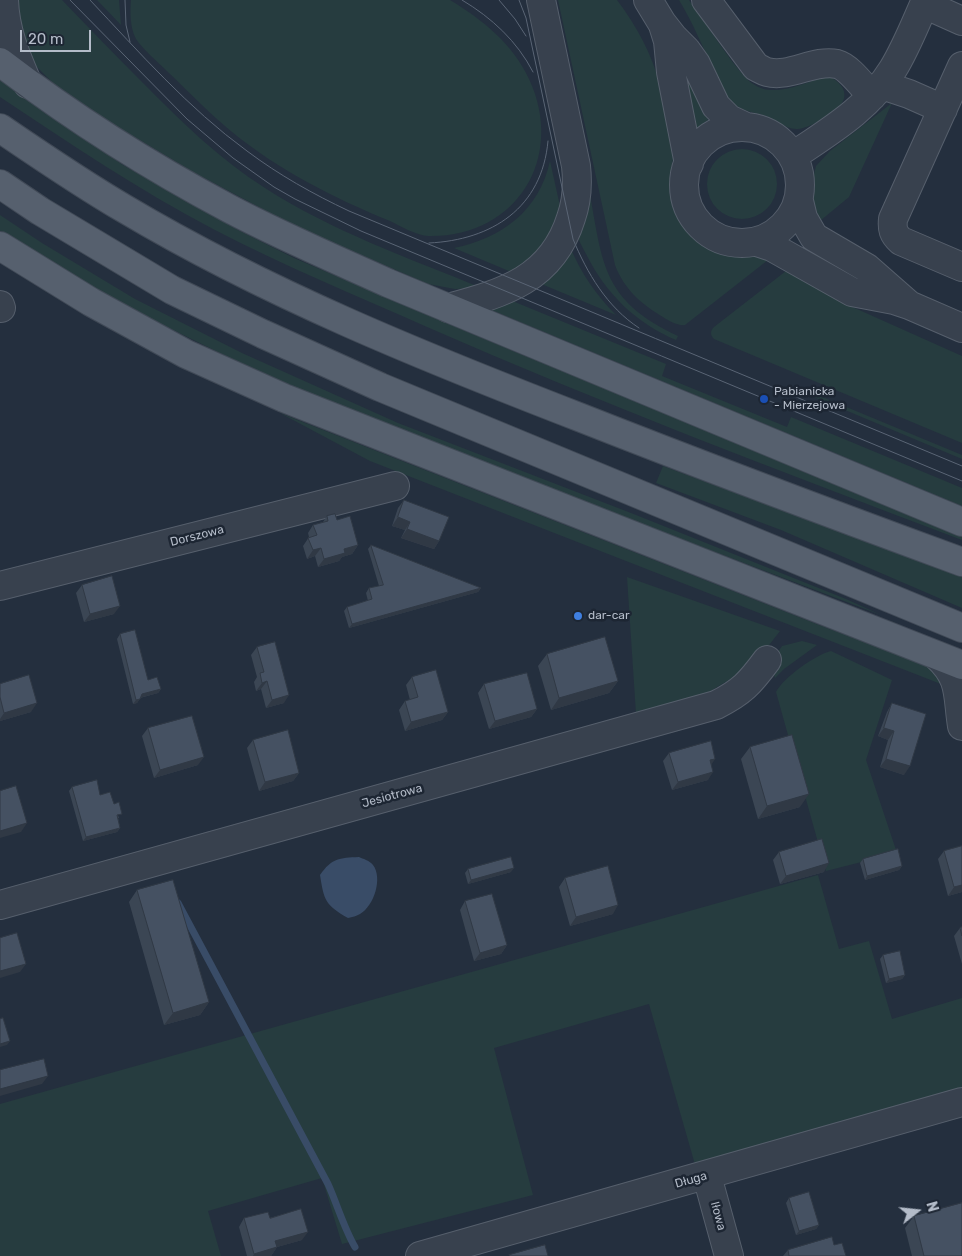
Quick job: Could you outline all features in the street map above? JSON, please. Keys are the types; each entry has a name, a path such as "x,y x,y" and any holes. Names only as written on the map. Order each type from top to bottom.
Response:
{"main road":[{"path":"0,62 88,126 151,165 230,209 306,246 448,308 962,522"},
{"path":"0,128 126,210 182,241 271,287 374,334 496,385 698,464 962,562"},
{"path":"0,184 40,211 164,285 263,334 380,387 962,628"},
{"path":"0,246 91,302 186,354 284,398 950,661"}],"street":[{"path":"4,0 9,38 28,84"},
{"path":"448,308 504,291 521,283 537,271 554,254 562,242 574,208 577,192 576,166 541,0"},
{"path":"648,0 662,23 696,64 716,106 729,119 746,127"},
{"path":"706,0 756,67 767,72 782,72 820,64 838,64 877,91 943,109"},
{"path":"793,156 848,118 877,91 894,68 925,2 962,21"},
{"path":"662,23 668,41 671,72 689,164"},
{"path":"962,66 893,218 892,228 894,235 901,241 962,267"},
{"path":"746,127 764,130 780,140 793,156 801,184 799,201 790,220 775,234 757,242 737,244 717,239 701,227 689,210 684,193 689,164 696,149 712,135 733,128 746,127"},
{"path":"799,201 803,218 814,237 867,268 909,305"},
{"path":"757,242 772,247 852,292 894,300 962,328"},
{"name":"Dorszowa","path":"0,586 395,486"},
{"name":"Jesiotrowa","path":"0,905 716,705 736,695 752,682 767,660"},
{"path":"950,661 956,678 962,726"},
{"name":"Długa","path":"420,1256 962,1102"},
{"name":"Iłowa","path":"707,1176 729,1256"}],"green space":[{"path":"14,0 62,0 187,126 232,165 265,188 344,231 398,255 482,288 455,289 428,284 320,237 193,172 108,121 53,83 27,55"},
{"path":"97,0 119,0 121,25"},
{"path":"131,0 450,0 474,16 506,44 529,79 539,109 541,137 537,164 525,188 508,208 486,223 459,233 424,236 414,233 348,203 288,171 232,132 137,41 131,24"},
{"path":"558,0 617,0 643,40 653,62 660,85 668,118 673,152 671,193 675,210 683,226 699,242 719,252 768,260 685,325 668,320 634,295 628,289 615,265"},
{"path":"679,0 689,0 732,61 747,79 755,85 764,89 778,90 798,86 824,77 831,77 843,89 844,100 830,115 798,129 789,128 767,117 736,106 723,90"},
{"path":"685,74 708,120 695,130"},
{"path":"0,80 123,165 238,230 294,258 470,333 962,536 962,540 626,410 427,327 265,255 213,229 158,198 52,132 0,97"},
{"path":"892,103 849,197 820,221 813,203 813,178 816,166 830,151"},
{"path":"742,149 755,152 767,159 774,171 777,184 774,197 767,209 755,216 742,219 729,216 717,209 710,197 707,184 710,171 717,159 729,152"},
{"path":"550,161 562,215 550,241 516,274 454,248 488,237 516,220 537,194 545,179"},
{"path":"588,184 597,235 609,275 619,292 633,307 652,322 678,336 676,340 661,333 635,316 613,294 594,268 577,233"},
{"path":"0,215 42,243 135,299 242,353 398,423 631,513 846,599 881,615 594,506 317,397 224,355 167,327 79,279 0,231"},
{"path":"570,247 590,283 616,315 539,283"},
{"path":"786,271 848,305 962,356 962,443 714,339 711,333 714,327"},
{"path":"510,300 666,364 662,376 787,427 791,417 962,488 962,506 484,307"},
{"path":"803,389 962,455 962,459 802,392"},
{"path":"280,413 827,628 926,665 932,668 946,686 370,461"},
{"path":"663,466 962,577 962,608 781,530 656,483"},
{"path":"627,577 780,631 752,667 705,695 636,714"},
{"path":"802,641 817,645 784,669 775,678 774,661 782,646"},
{"path":"831,651 892,680 866,760 897,853 826,871 776,692 785,680 800,668 824,653"},
{"path":"818,875 839,949 869,941 892,1019 962,998 962,1089 696,1168 649,1004 494,1048 533,1195 342,1244 322,1178 208,1211 221,1256 0,1256 0,1104"}],"water":[{"path":"359,857 373,865 376,871 376,891 365,910 359,915 348,918 334,909 327,901 320,875 328,865 336,860"}],"building":[{"path":"404,500 449,517 439,541 407,529 410,522 398,517"},
{"path":"335,514 337,520 350,516 358,545 344,549 345,553 324,559 321,548 313,550 308,538 317,535 313,525 328,521 327,516"},
{"path":"371,545 481,588 352,624 347,607 372,599 369,588 383,585"},
{"path":"112,576 120,606 90,614 82,585"},
{"path":"135,630 148,680 157,677 161,689 142,694 140,699 136,700 120,634"},
{"path":"605,637 618,681 559,698 547,654"},
{"path":"275,642 289,695 272,700 267,681 262,683 260,673 264,672 257,647"},
{"path":"436,670 448,712 411,722 405,701 418,697 412,677"},
{"path":"527,673 537,709 495,721 484,684"},
{"path":"29,675 37,703 4,713 0,697 0,684"},
{"path":"892,703 926,714 910,766 886,759 894,731 884,728"},
{"path":"192,716 204,757 160,770 148,728"},
{"path":"288,730 299,773 265,782 253,740"},
{"path":"792,735 809,794 767,806 750,747"},
{"path":"711,741 715,759 710,760 713,772 678,782 669,753"},
{"path":"97,780 100,795 110,792 114,804 119,802 122,814 117,815 120,828 86,837 72,787"},
{"path":"16,786 27,823 0,831 0,791"},
{"path":"822,839 829,863 786,876 779,852"},
{"path":"962,846 962,885 954,887 944,851"},
{"path":"898,849 902,866 867,876 863,859"},
{"path":"511,857 514,868 471,880 468,869"},
{"path":"608,866 618,905 576,917 565,878"},
{"path":"173,880 209,1002 173,1013 137,890"},
{"path":"492,894 507,945 480,953 465,901"},
{"path":"17,933 26,964 0,971 0,938"},
{"path":"900,951 905,975 889,979 883,955"},
{"path":"3,1018 10,1041 0,1044 0,1019"},
{"path":"44,1059 48,1076 0,1089 0,1070"},
{"path":"809,1192 819,1225 799,1231 789,1198"},
{"path":"962,1203 962,1256 924,1256 914,1216"},
{"path":"301,1209 308,1232 275,1241 277,1247 254,1254 244,1218 268,1212 270,1218"},
{"path":"832,1237 834,1245 842,1243 846,1256 789,1256 788,1250"},
{"path":"545,1245 548,1256 509,1255"}],"waterway":[{"path":"178,903 328,1184 355,1247"}],"tram line":[{"path":"70,0 187,119 233,158 274,187 295,199 361,231 962,481"},
{"path":"90,0 204,117 259,160 309,191 349,211 962,466"},
{"path":"125,0 126,25 130,42"},
{"path":"462,0 484,14 503,31 519,50 533,72"},
{"path":"499,0 526,36"},
{"path":"519,0 526,18 573,239 599,288 617,310 639,328"},
{"path":"429,243 452,241 473,235 493,227 510,216 524,202 536,185 544,164 548,141"}],"place":[{"name":"Pabianicka - Mierzejowa","path":"764,399"},
{"name":"dar-car","path":"578,616"}]}
